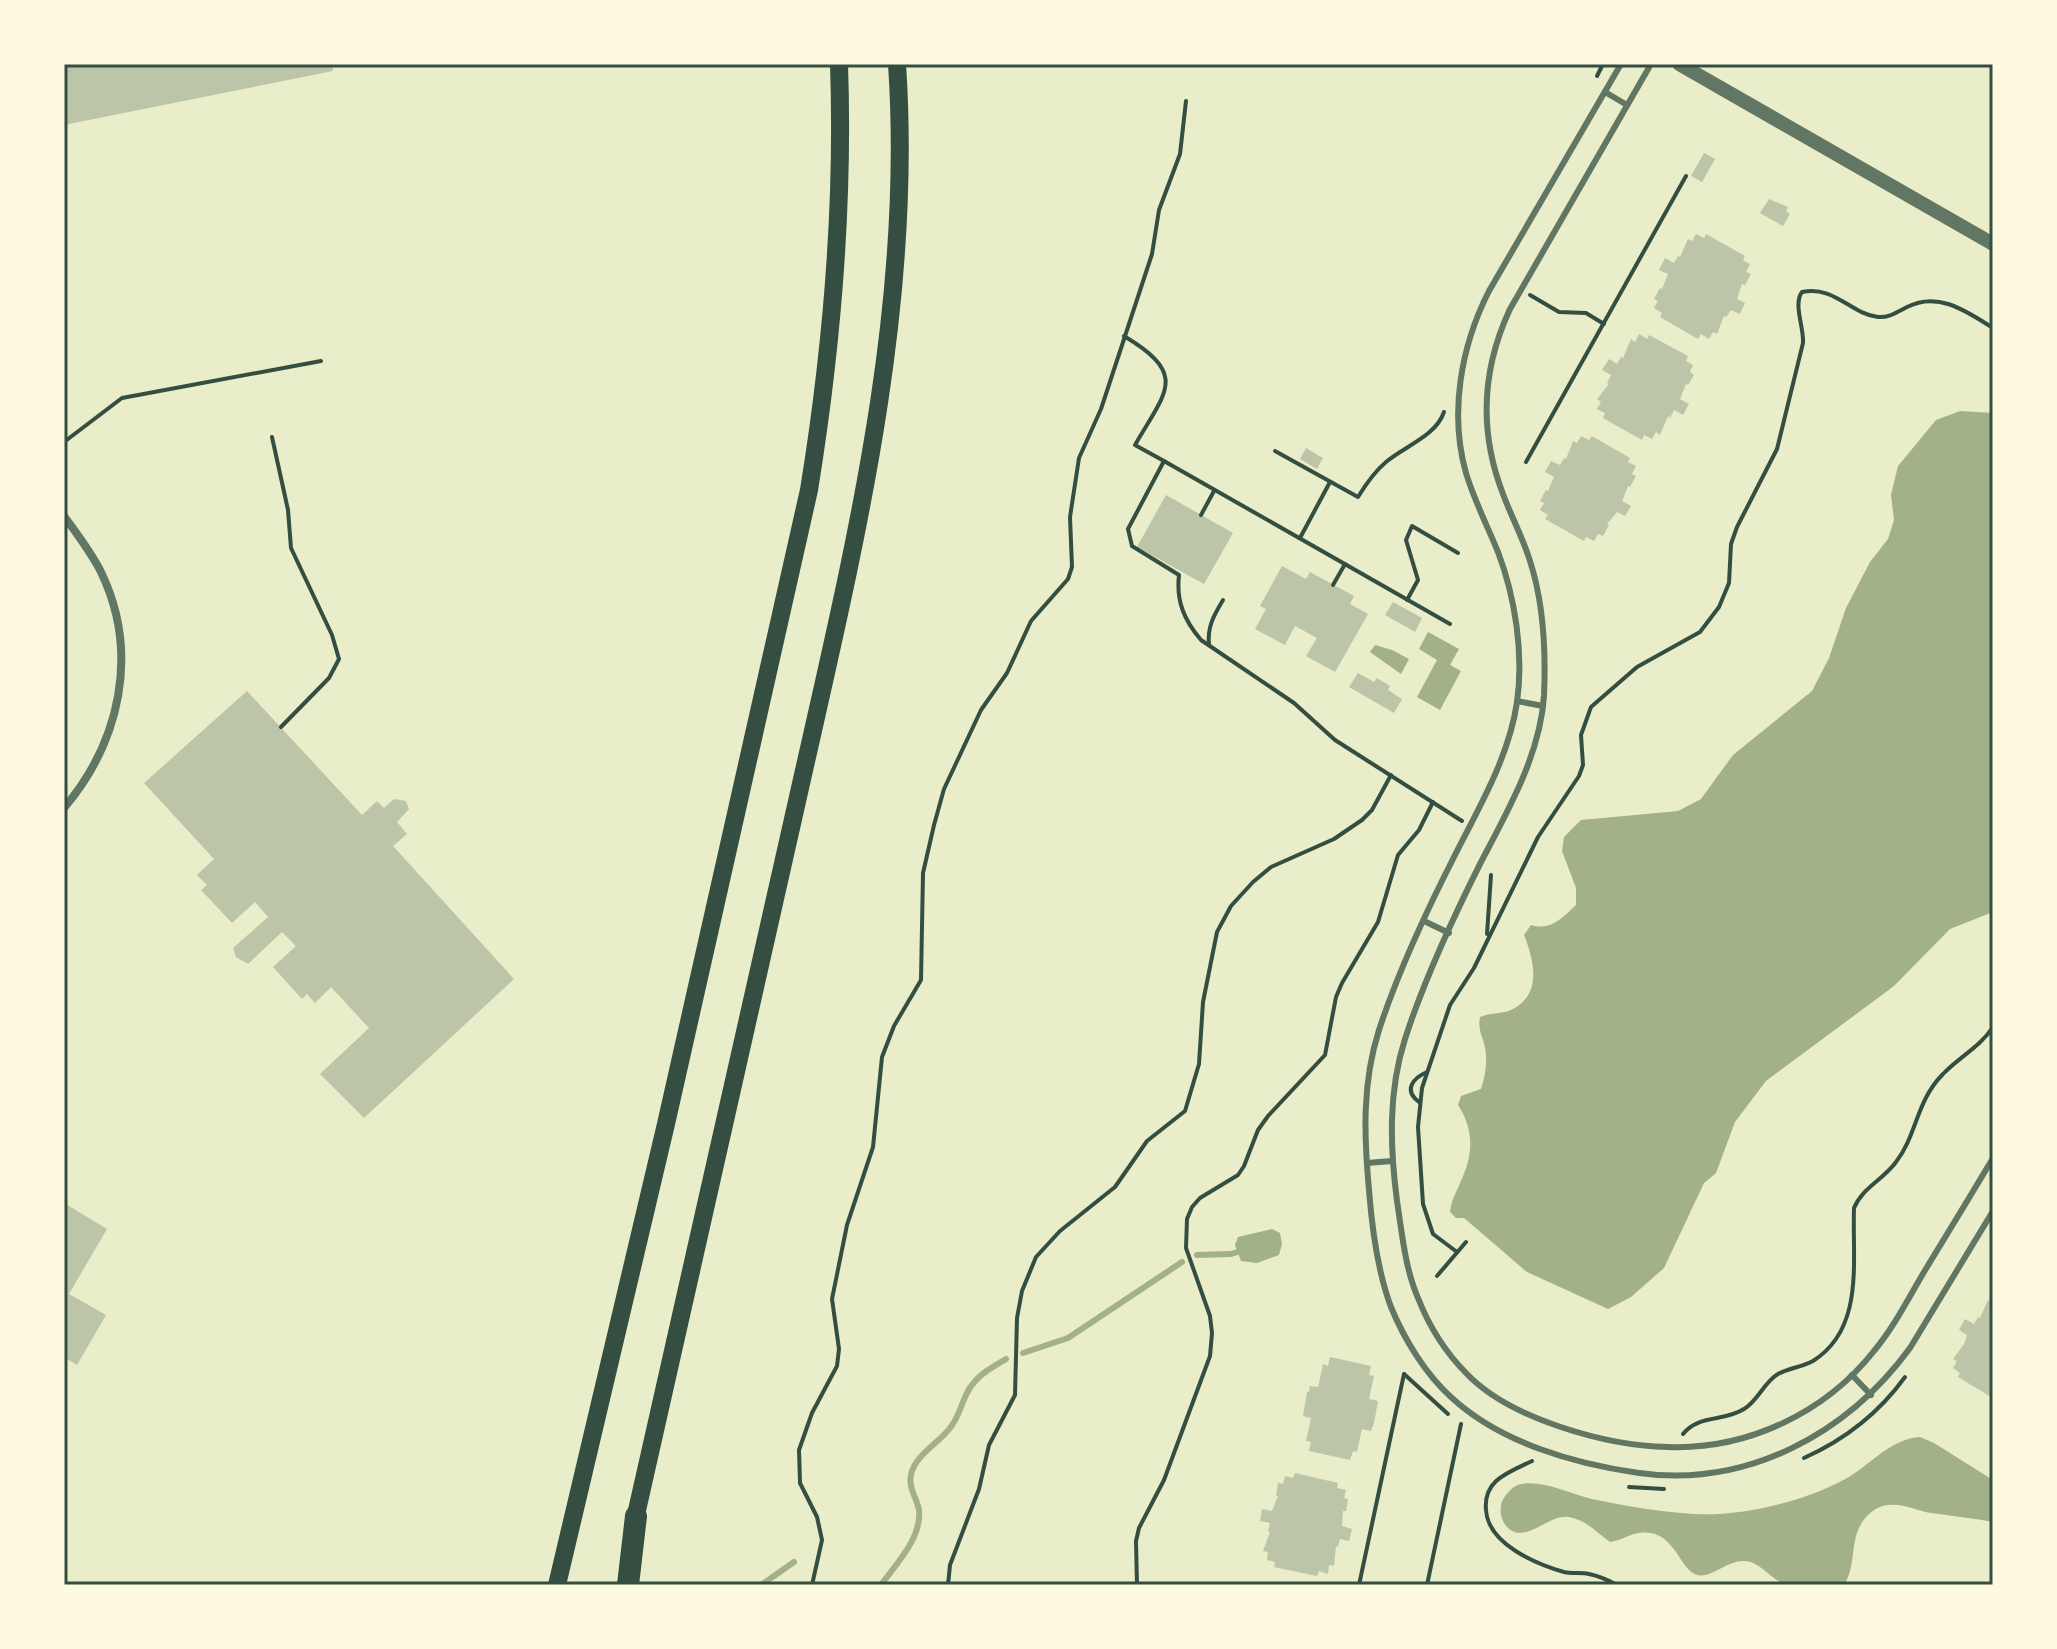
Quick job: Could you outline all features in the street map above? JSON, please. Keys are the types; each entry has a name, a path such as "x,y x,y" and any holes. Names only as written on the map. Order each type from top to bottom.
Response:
{"highway":[{"path":"628,1585 636,1516"}],"main road":[{"path":"557,1585 670,1109 809,490 822,409 838,246 842,141 839,64"},
{"path":"620,1585 727,1123 867,485 890,321 899,165 897,64"}],"street":[{"path":"1679,64 1993,244"},
{"path":"64,516 81,539 106,585 119,632 122,660 120,691 105,744 82,787 64,808"}],"lane":[{"path":"1621,64 1485,299 1467,343 1460,383 1459,420 1465,468 1505,572 1513,607 1518,662 1517,701 1501,758 1424,921 1374,1047 1364,1116 1367,1163 1378,1260 1391,1307 1410,1345 1431,1375 1452,1398 1505,1433 1537,1448 1614,1469 1659,1474 1733,1469 1773,1456 1822,1433 1871,1395 1910,1348 1993,1211"},
{"path":"1651,64 1521,290 1494,350 1487,385 1486,426 1492,462 1530,561 1540,604 1545,664 1543,706 1526,768 1420,999 1401,1054 1391,1118 1392,1161 1404,1250 1417,1297 1434,1331 1470,1378 1518,1409 1547,1422 1619,1443 1678,1448 1727,1442 1782,1424 1827,1397 1852,1375 1888,1333 1993,1158"},
{"path":"1605,92 1627,105"},
{"path":"1517,701 1543,706"},
{"path":"1424,921 1449,933"},
{"path":"1367,1163 1392,1161"},
{"path":"1852,1375 1871,1395"}],"path":[{"path":"812,1585 822,1540 817,1517 800,1483 799,1450 805,1430 839,1358 832,1299 847,1225 873,1147 882,1057 894,1026 921,980 923,873 934,825 944,789 981,710 1007,673 1031,621 1068,579 1072,567 1070,517 1079,458 1101,409 1152,254 1159,210 1180,154 1186,101"},
{"path":"1526,462 1686,176"},
{"path":"1521,290 1559,312 1586,313 1604,324"},
{"path":"1457,1252 1437,1238 1429,1223 1423,1204 1420,1172 1419,1102 1450,1005 1474,968 1538,837 1579,776 1583,765 1581,735 1591,707 1622,677 1700,632 1726,593 1731,544 1777,449 1803,343 1804,328 1797,298 1802,292 1813,291 1831,295 1874,317 1883,318 1921,300 1940,300 1993,328"},
{"path":"1124,336 1150,353 1168,378 1154,416 1135,445 1450,624"},
{"path":"64,442 122,398 321,361"},
{"path":"1275,451 1358,497 1387,461 1439,423 1444,414 1445,399"},
{"path":"272,437 288,510 291,548 332,635 339,659 329,678 281,727"},
{"path":"1164,461 1128,529 1132,546 1179,575 1179,604 1191,629 1209,645 1294,703 1335,740 1457,818"},
{"path":"1300,538 1330,482"},
{"path":"1201,515 1214,491"},
{"path":"1407,600 1418,580 1406,540 1412,526 1458,553"},
{"path":"1333,585 1345,564"},
{"path":"1209,645 1211,622 1223,600"},
{"path":"948,1585 950,1565 979,1489 989,1445 1015,1395 1017,1318 1028,1271 1036,1257 1060,1231 1115,1187 1147,1141 1185,1111 1199,1064 1203,1002 1217,932 1231,906 1271,867 1334,839 1362,820 1372,810 1391,775"},
{"path":"1137,1585 1136,1541 1139,1528 1164,1480 1210,1356 1210,1316 1186,1248 1187,1219 1200,1198 1238,1175 1258,1130 1325,1055 1336,997 1378,922 1398,855 1419,830 1433,802"},
{"path":"1678,1448 1690,1425 1737,1413 1748,1407 1771,1379 1779,1373 1812,1362 1842,1334 1852,1287 1854,1208 1858,1198 1895,1165 1903,1153 1916,1115 1942,1074 1978,1046 1993,1027"},
{"path":"1419,1102 1411,1093 1410,1086 1414,1079 1427,1072"},
{"path":"1433,1244 1437,1238"},
{"path":"1437,1276 1466,1242"},
{"path":"1359,1585 1404,1374 1461,1424 1427,1585"},
{"path":"1532,1461 1497,1478 1489,1488 1486,1514 1492,1529 1503,1541 1551,1567 1569,1573 1602,1577 1617,1585"},
{"path":"1648,1490 1659,1474"}],"shaded area":[{"path":"1960,411 1993,413 1993,912 1950,929 1894,986 1766,1081 1735,1122 1716,1173 1704,1183 1664,1268 1631,1297 1608,1309 1527,1272 1464,1218 1456,1218 1450,1212 1470,1153 1470,1134 1458,1105 1461,1096 1481,1089 1485,1072 1486,1054 1480,1017 1508,1011 1528,995 1532,986 1533,966 1524,935 1531,925 1550,925 1576,905 1576,888 1562,851 1564,837 1581,820 1678,811 1701,799 1733,755 1812,691 1829,658 1846,608 1870,562 1888,539 1894,520 1891,495 1898,466 1936,420"},
{"path":"1428,632 1459,649 1450,665 1461,671 1440,710 1417,697 1437,660 1419,649"},
{"path":"1375,645 1409,659 1401,674 1370,652"},
{"path":"1272,1229 1280,1233 1282,1244 1279,1255 1257,1263 1241,1261 1235,1245 1238,1237"},
{"path":"1920,1437 1993,1480 1993,1522 1900,1505 1880,1507 1868,1515 1860,1526 1844,1585 1787,1585 1755,1564 1743,1561 1709,1574 1697,1575 1668,1543 1651,1533 1635,1534 1610,1542 1586,1524 1561,1517 1519,1533 1504,1523 1501,1514 1502,1502 1508,1492 1518,1485 1530,1483 1605,1502 1669,1512 1713,1514 1755,1510 1836,1484 1892,1446"}],"building":[{"path":"64,64 332,64 333,71 64,125"},
{"path":"1704,153 1715,159 1702,182 1691,176"},
{"path":"1769,199 1788,207 1786,211 1790,214 1783,226 1760,213"},
{"path":"1696,234 1704,238 1706,234 1745,256 1743,260 1750,264 1746,272 1751,274 1745,285 1742,284 1737,299 1745,303 1740,314 1731,310 1724,316 1717,334 1713,332 1709,339 1701,334 1698,339 1660,317 1662,313 1654,308 1658,301 1654,299 1668,274 1659,270 1665,258 1674,263 1688,239 1692,241"},
{"path":"1639,334 1647,339 1649,335 1688,356 1686,361 1693,365 1690,372 1694,375 1680,399 1689,404 1683,415 1674,410 1660,435 1656,432 1652,439 1644,435 1642,440 1603,418 1605,413 1597,409 1601,402 1597,399 1609,384 1611,375 1602,370 1609,359 1617,364 1631,339 1635,342"},
{"path":"1581,436 1589,440 1592,436 1630,458 1628,462 1636,466 1632,474 1636,476 1622,501 1631,506 1625,516 1617,512 1607,524 1603,536 1598,534 1594,541 1586,537 1584,541 1545,519 1548,515 1540,510 1544,503 1540,501 1554,477 1545,472 1551,461 1560,465 1566,459 1573,441 1577,443"},
{"path":"1306,448 1323,458 1317,469 1300,459"},
{"path":"1166,495 1233,533 1204,584 1137,547"},
{"path":"1282,566 1306,579 1310,572 1354,596 1350,604 1368,614 1335,672 1306,656 1317,638 1295,626 1285,645 1255,629 1266,609 1260,606"},
{"path":"1393,602 1422,618 1415,632 1385,615"},
{"path":"1358,673 1374,682 1377,678 1402,699 1394,713 1349,687"},
{"path":"247,691 362,815 377,801 384,808 394,799 406,801 409,809 397,822 407,834 393,846 514,979 364,1118 320,1074 369,1028 331,987 315,1003 307,994 302,999 273,967 296,946 282,932 248,964 236,957 233,948 268,917 255,902 232,923 201,890 207,885 197,875 214,859 144,783"},
{"path":"64,1203 107,1229 69,1294 106,1315 77,1365 64,1357"},
{"path":"1988,1300 1993,1303 1993,1398 1958,1377 1960,1373 1953,1368 1957,1361 1953,1359 1967,1335 1959,1330 1965,1319 1974,1324 1980,1318"},
{"path":"1330,1357 1371,1366 1369,1375 1374,1376 1369,1399 1378,1401 1374,1423 1371,1431 1362,1429 1357,1452 1353,1451 1350,1460 1309,1451 1311,1442 1306,1441 1311,1418 1303,1416 1307,1392 1310,1386 1318,1387 1323,1364 1328,1366"},
{"path":"1295,1473 1338,1483 1337,1488 1346,1490 1344,1498 1348,1499 1342,1526 1352,1529 1349,1541 1340,1539 1336,1546 1334,1566 1329,1565 1328,1574 1319,1571 1317,1576 1274,1567 1275,1562 1267,1560 1268,1552 1263,1551 1270,1523 1260,1521 1262,1509 1272,1511 1278,1496 1278,1483 1283,1484 1285,1476 1293,1478"}],"waterway":[{"path":"1197,1255 1231,1254 1244,1250"},
{"path":"1023,1353 1068,1338 1182,1262"},
{"path":"881,1585 907,1550 916,1531 919,1510 911,1484 913,1468 954,1423 976,1381 1006,1359"},
{"path":"761,1585 794,1562"}]}
